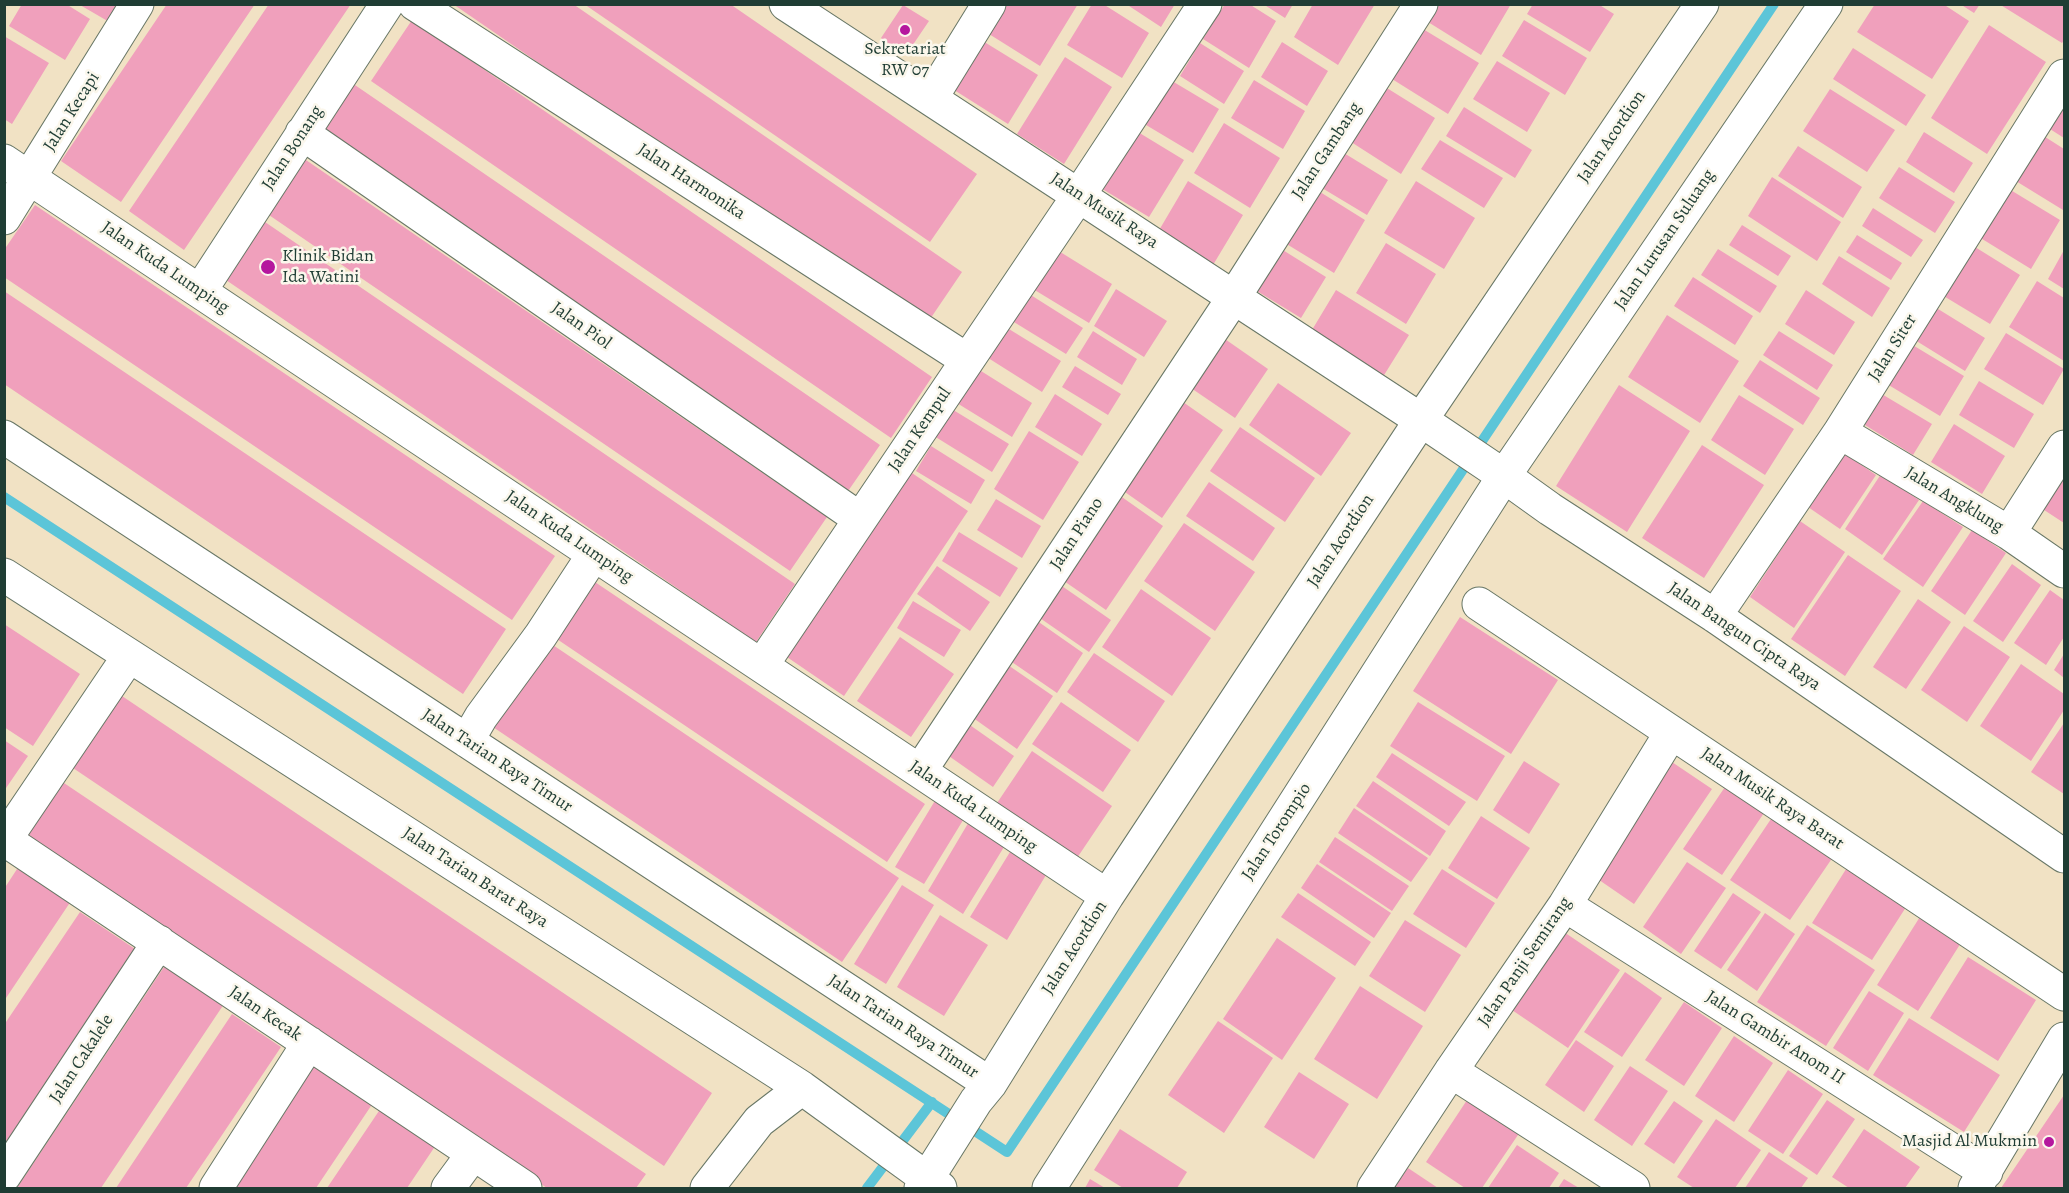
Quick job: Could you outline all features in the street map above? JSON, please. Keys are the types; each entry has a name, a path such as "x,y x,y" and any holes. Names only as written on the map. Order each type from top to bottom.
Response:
{"street":[{"name":"Jalan Kecapi","path":"4,218 18,170 137,4"},
{"name":"Jalan Bonang","path":"200,291 387,4"},
{"name":"Jalan Harmonika","path":"416,4 967,360"},
{"path":"931,98 989,4"},
{"name":"Jalan Kempul","path":"762,665 1079,195 1204,4"},
{"name":"Jalan Gambang","path":"1234,297 1421,4"},
{"name":"Jalan Acordion","path":"983,1092 1107,896 1427,423 1702,4"},
{"name":"Jalan Lurusan Suluang","path":"1498,472 1826,4"},
{"name":"Jalan Musik Raya","path":"797,8 1427,423"},
{"name":"Jalan Siter","path":"1715,616 1840,432 2064,76"},
{"name":"Jalan Piol","path":"302,133 860,519"},
{"name":"Jalan Kuda Lumping","path":"18,170 1107,896"},
{"name":"Jalan Piano","path":"920,771 1234,297"},
{"name":"Jalan Bangun Cipta Raya","path":"1427,423 1550,509 1715,616 2064,856"},
{"name":"Jalan Angklung","path":"1840,432 2009,533 2064,572"},
{"name":"Jalan Tarian Raya Timur","path":"4,437 467,741 983,1092"},
{"path":"2009,533 2064,447"},
{"name":"Jalan Torompio","path":"1049,1188 1498,472"},
{"path":"467,741 481,717 541,635 594,554"},
{"name":"Jalan Tarian Barat Raya","path":"4,575 802,1088 932,1179"},
{"name":"Jalan Musik Raya Barat","path":"1479,604 2064,994"},
{"path":"5,840 129,656"},
{"name":"Jalan Panji Semirang","path":"1374,1188 1450,1071 1565,905 1671,733"},
{"name":"Jalan Kecak","path":"5,840 525,1188"},
{"name":"Jalan Gambir Anom II","path":"1565,905 1980,1180"},
{"name":"Jalan Cakalele","path":"4,1176 159,942"},
{"path":"1980,1180 2064,1039"},
{"path":"216,1188 309,1043"},
{"path":"1450,1071 1634,1188"},
{"path":"707,1188 759,1121 802,1088"},
{"path":"932,1179 983,1092"},
{"path":"448,1188 472,1154"}],"building":[{"path":"22,4 66,4 90,19 65,60 9,26"},
{"path":"167,4 255,4 121,202 61,161"},
{"path":"269,4 351,4 184,250 129,211"},
{"path":"453,4 573,4 962,272 924,328"},
{"path":"584,4 730,4 977,174 930,242"},
{"path":"996,4 1078,4 1040,66 981,29"},
{"path":"1092,4 1103,4 1149,33 1122,78 1067,45"},
{"path":"1126,4 1175,4 1161,27"},
{"path":"1225,4 1249,4 1276,21 1249,68 1203,39"},
{"path":"1263,4 1293,4 1285,18"},
{"path":"1313,4 1375,4 1338,65 1294,37"},
{"path":"1439,4 1511,4 1481,55 1428,22"},
{"path":"1533,4 1598,4 1614,14 1590,52 1527,14"},
{"path":"1875,4 1943,4 1969,21 1932,79 1857,32"},
{"path":"1960,4 1980,4 1974,13"},
{"path":"1999,4 2064,4 2064,40 2062,43"},
{"path":"80,5 122,5 111,23"},
{"name":"Sekretariat RW 07","path":"903,5 929,21 906,55 881,38"},
{"path":"412,20 932,377 891,438 371,81"},
{"path":"1524,20 1587,58 1565,95 1502,56"},
{"path":"1989,25 2046,62 1987,154 1931,118"},
{"path":"1423,29 1479,63 1448,114 1392,79"},
{"path":"973,35 1038,75 1008,124 943,83"},
{"path":"4,36 49,63 12,124 4,119"},
{"path":"1282,42 1328,71 1307,106 1261,77"},
{"path":"1200,43 1244,71 1224,104 1180,76"},
{"path":"1853,48 1926,95 1906,126 1833,79"},
{"path":"1065,57 1112,87 1064,164 1017,134"},
{"path":"1497,61 1550,93 1527,132 1473,99"},
{"path":"1167,78 1219,109 1193,153 1141,122"},
{"path":"1254,80 1305,111 1283,149 1231,118"},
{"path":"352,83 880,445 846,494 319,133"},
{"path":"2064,84 2064,138 2039,122"},
{"path":"1382,85 1435,118 1401,174 1348,140"},
{"path":"1830,89 1895,130 1867,172 1803,131"},
{"path":"1464,107 1532,150 1515,178 1446,136"},
{"path":"1224,123 1280,158 1250,208 1194,173"},
{"path":"1133,129 1184,160 1149,217 1099,187"},
{"path":"1924,132 1973,163 1954,193 1906,162"},
{"path":"2039,133 2064,149 2063,210 2011,178"},
{"path":"1440,140 1503,178 1484,208 1421,169"},
{"path":"1798,146 1862,187 1843,218 1778,176"},
{"path":"1339,150 1388,180 1367,215 1317,185"},
{"path":"303,158 827,517 790,571 266,213"},
{"path":"1899,167 1955,202 1935,233 1879,198"},
{"path":"1772,177 1841,222 1817,261 1748,216"},
{"path":"1188,181 1243,215 1213,265 1158,232"},
{"path":"1416,181 1475,218 1444,269 1384,233"},
{"path":"2004,186 2060,220 2031,269 1974,234"},
{"path":"1312,187 1365,220 1334,273 1280,240"},
{"path":"35,205 555,556 512,620 4,277 4,250"},
{"path":"1873,208 1923,240 1911,257 1862,226"},
{"path":"265,222 795,584 756,642 226,280"},
{"path":"1742,225 1791,256 1778,276 1729,245"},
{"path":"1857,235 1902,263 1891,280 1846,252"},
{"path":"1967,242 2020,275 1990,324 1937,292"},
{"path":"1386,243 1436,274 1406,324 1356,293"},
{"path":"1278,247 1326,277 1301,318 1252,288"},
{"path":"1718,249 1777,286 1760,313 1701,275"},
{"path":"1057,250 1112,284 1089,323 1033,289"},
{"path":"2064,250 2064,289 2048,279"},
{"path":"1839,256 1890,288 1872,317 1822,284"},
{"path":"1693,277 1753,316 1735,345 1674,306"},
{"path":"2037,281 2064,298 2064,361 2009,327"},
{"path":"1116,289 1167,321 1144,357 1094,326"},
{"path":"1336,290 1409,335 1381,380 1309,335"},
{"path":"1806,290 1855,322 1834,355 1785,324"},
{"path":"4,291 506,629 463,694 4,384"},
{"path":"1026,292 1083,328 1066,354 1009,319"},
{"path":"1930,304 1985,338 1965,371 1910,337"},
{"path":"1667,315 1739,361 1700,423 1628,377"},
{"path":"1004,326 1061,361 1042,392 985,356"},
{"path":"1093,331 1137,359 1122,385 1077,357"},
{"path":"1779,331 1833,365 1817,390 1763,355"},
{"path":"2006,333 2064,369 2043,405 1984,369"},
{"path":"1222,337 1268,369 1235,418 1188,386"},
{"path":"1901,338 1964,376 1940,416 1877,378"},
{"path":"1760,360 1820,398 1803,425 1743,386"},
{"path":"973,366 1032,403 1012,437 952,400"},
{"path":"1075,366 1121,394 1108,415 1062,387"},
{"path":"1979,381 2034,414 2014,448 1959,415"},
{"path":"1278,383 1351,433 1321,476 1249,425"},
{"path":"1619,385 1690,431 1627,532 1556,486"},
{"path":"1875,390 1932,424 1913,455 1857,420"},
{"path":"1055,394 1102,424 1082,456 1035,427"},
{"path":"1739,395 1794,429 1765,475 1711,440"},
{"path":"1183,402 1223,430 1162,518 1122,490"},
{"path":"950,408 1009,444 992,472 934,436"},
{"path":"1954,424 2005,456 1982,494 1931,462"},
{"path":"1240,427 1315,478 1285,522 1210,471"},
{"path":"1029,431 1079,462 1043,520 994,489"},
{"path":"1702,445 1764,485 1704,578 1642,538"},
{"path":"931,446 985,480 971,504 916,471"},
{"path":"1844,453 1876,475 1840,529 1808,507"},
{"path":"2064,465 2064,523 2038,506"},
{"path":"909,471 968,511 844,696 784,655"},
{"path":"1881,474 1919,500 1882,555 1845,529"},
{"path":"1209,482 1275,528 1253,561 1186,516"},
{"path":"1119,495 1163,526 1106,610 1061,579"},
{"path":"996,499 1041,526 1022,558 977,530"},
{"path":"1923,501 1963,527 1923,587 1883,559"},
{"path":"1800,521 1845,552 1794,628 1750,597"},
{"path":"1184,523 1255,572 1215,631 1144,581"},
{"path":"1972,530 2006,553 1965,615 1931,591"},
{"path":"959,532 1018,568 1000,597 942,561"},
{"path":"1848,555 1901,591 1845,676 1791,639"},
{"path":"2012,564 2041,585 2003,642 1973,621"},
{"path":"937,566 990,602 970,631 917,594"},
{"path":"583,574 925,804 887,862 545,631"},
{"path":"1059,584 1111,620 1089,652 1037,616"},
{"path":"1141,589 1211,638 1172,696 1102,647"},
{"path":"2050,590 2064,600 2064,637 2046,665 2014,643"},
{"path":"1918,599 1951,622 1906,689 1873,667"},
{"path":"913,601 961,630 944,657 897,628"},
{"path":"1460,617 1558,680 1511,754 1413,691"},
{"path":"1033,618 1083,653 1057,693 1006,658"},
{"path":"4,624 80,674 33,746 4,727"},
{"path":"1964,626 2010,657 1967,722 1921,690"},
{"path":"900,637 954,674 911,737 857,701"},
{"path":"544,639 899,878 842,962 487,723"},
{"path":"1094,653 1165,701 1138,742 1067,692"},
{"path":"2064,654 2064,678 2054,670"},
{"path":"1005,663 1053,696 1017,749 969,715"},
{"path":"2021,664 2064,694 2064,710 2031,761 1980,726"},
{"path":"122,696 712,1093 664,1166 73,768"},
{"path":"1061,702 1131,750 1103,792 1032,744"},
{"path":"1418,702 1505,756 1477,801 1390,746"},
{"path":"967,723 1014,756 993,787 946,754"},
{"path":"2064,723 2064,794 2031,772"},
{"path":"4,740 28,756 4,791"},
{"path":"1032,751 1112,806 1077,858 997,803"},
{"path":"1392,753 1466,802 1449,826 1376,777"},
{"path":"1666,758 1712,789 1634,904 1589,873"},
{"path":"1524,761 1560,784 1529,834 1493,810"},
{"path":"61,781 646,1174 636,1188 547,1188 24,837"},
{"path":"1373,781 1446,831 1430,856 1356,806"},
{"path":"1727,784 1766,810 1722,875 1683,849"},
{"path":"936,799 965,817 924,884 895,867"},
{"path":"1354,808 1428,858 1411,882 1338,833"},
{"path":"1775,813 1835,854 1790,920 1730,880"},
{"path":"1481,816 1530,848 1497,899 1448,868"},
{"path":"970,820 1007,842 963,914 928,891"},
{"path":"1335,837 1409,886 1392,911 1319,862"},
{"path":"1010,852 1046,875 1007,940 970,917"},
{"path":"1687,862 1726,888 1681,954 1643,927"},
{"path":"1317,864 1391,913 1374,938 1301,888"},
{"path":"19,866 71,901 4,1001 4,889"},
{"path":"1848,866 1908,904 1872,960 1812,923"},
{"path":"1442,869 1495,903 1466,948 1413,914"},
{"path":"902,885 934,905 886,984 854,964"},
{"path":"1298,893 1371,942 1355,966 1281,917"},
{"path":"1733,893 1761,912 1721,969 1694,951"},
{"path":"80,912 135,949 4,1147 4,1025"},
{"path":"1923,912 1964,938 1918,1011 1877,985"},
{"path":"1765,913 1795,934 1757,991 1727,970"},
{"path":"940,915 988,945 944,1016 897,987"},
{"path":"1405,920 1461,955 1425,1012 1369,976"},
{"path":"1807,925 1875,970 1826,1046 1757,1002"},
{"path":"1561,930 1620,970 1568,1048 1509,1008"},
{"path":"1277,938 1336,978 1282,1060 1223,1019"},
{"path":"1968,957 2036,1000 1998,1061 1930,1018"},
{"path":"166,964 224,1004 101,1188 17,1188"},
{"path":"1625,972 1662,998 1622,1057 1584,1032"},
{"path":"1360,986 1423,1026 1377,1099 1314,1059"},
{"path":"1869,991 1904,1013 1868,1071 1833,1048"},
{"path":"1684,1002 1722,1028 1684,1086 1645,1060"},
{"path":"232,1014 281,1047 186,1188 116,1188"},
{"path":"1909,1018 2000,1075 1964,1132 1873,1075"},
{"path":"1218,1021 1273,1058 1224,1133 1168,1095"},
{"path":"1734,1036 1773,1063 1734,1122 1695,1096"},
{"path":"1576,1040 1614,1066 1584,1112 1545,1085"},
{"path":"310,1060 373,1103 316,1188 225,1188"},
{"path":"1630,1066 1668,1091 1632,1146 1594,1120"},
{"path":"1788,1070 1823,1094 1783,1154 1748,1131"},
{"path":"1299,1072 1349,1104 1314,1159 1264,1127"},
{"path":"1471,1094 1522,1129 1482,1188 1465,1188 1426,1162"},
{"name":"Masjid Al Mukmin","path":"2064,1095 2064,1188 2001,1188"},
{"path":"1827,1100 1855,1119 1817,1175 1789,1156"},
{"path":"1674,1101 1703,1121 1674,1164 1644,1144"},
{"path":"385,1102 440,1139 407,1188 327,1188"},
{"path":"1716,1119 1761,1150 1735,1188 1694,1188 1677,1177"},
{"path":"1120,1129 1187,1172 1177,1188 1123,1188 1094,1170"},
{"path":"1864,1129 1920,1167 1905,1188 1849,1188 1832,1177"},
{"path":"1517,1145 1559,1173 1549,1188 1488,1188"},
{"path":"1769,1152 1808,1178 1801,1188 1745,1188"},
{"path":"1408,1168 1438,1188 1394,1188"},
{"path":"1090,1179 1105,1188 1085,1188"},
{"path":"1564,1179 1579,1188 1558,1188"}],"waterway":[{"path":"4,497 1007,1152 1774,4"},
{"path":"867,1188 932,1102"}],"place":[{"name":"Sekretariat RW 07","path":"905,30"},
{"name":"Klinik Bidan Ida Watini","path":"268,267"},
{"name":"Masjid Al Mukmin","path":"2049,1142"}]}
